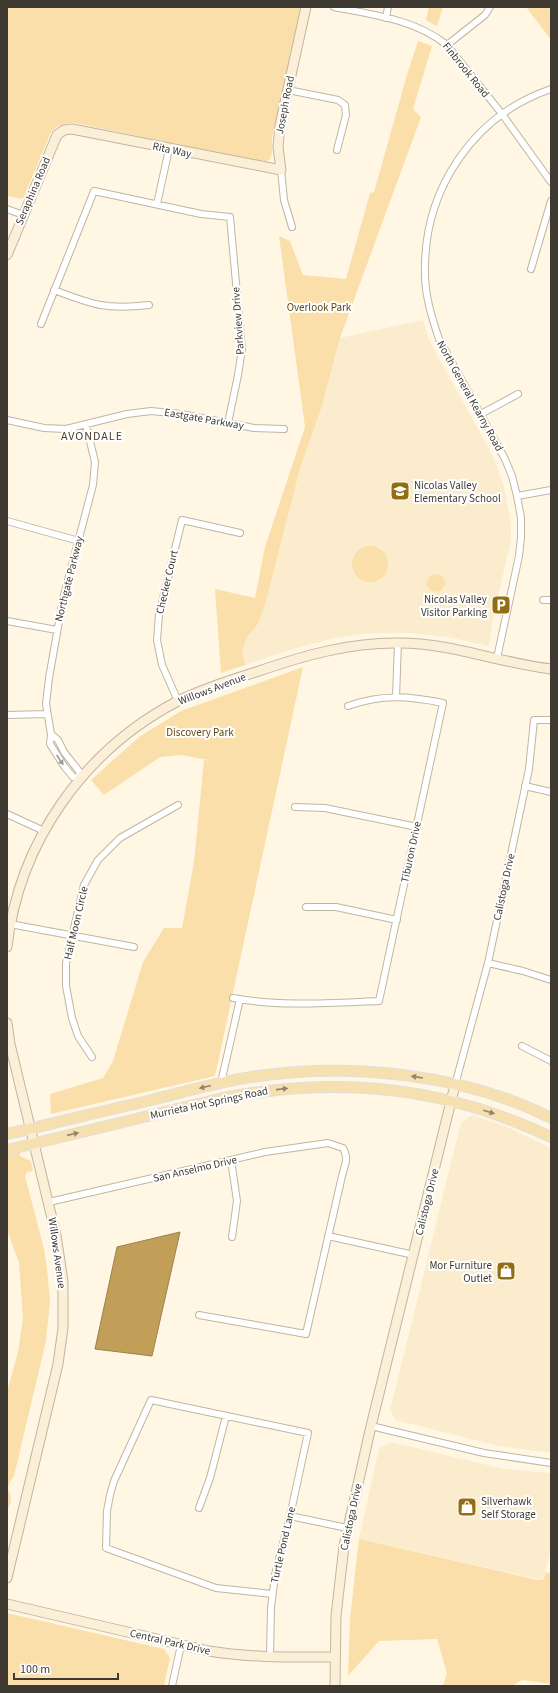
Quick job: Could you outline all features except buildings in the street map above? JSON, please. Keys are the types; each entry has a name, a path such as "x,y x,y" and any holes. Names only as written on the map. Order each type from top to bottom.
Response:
{"main road":[{"name":"Murrieta Hot Springs Road","path":"7,1134 221,1083 266,1075 328,1071 391,1074 455,1084 509,1100 551,1118"},
{"name":"Murrieta Hot Springs Road","path":"7,1150 223,1098 298,1087 367,1087 451,1100 503,1116 551,1137"}],"street":[{"name":"Joseph Road","path":"292,227 284,200 279,136 306,7"},
{"name":"Finbrook Road","path":"334,7 402,21 420,27 447,44 502,114 551,182"},
{"path":"386,18 388,7"},
{"path":"447,44 485,15 490,7"},
{"name":"North General Kearny Road","path":"497,658 519,556 521,518 512,476 505,458 449,360 436,332 426,293 424,275 426,248 430,221 437,198 460,157 480,133 502,114 522,101 551,89"},
{"path":"288,90 338,100 345,105 346,115 337,150"},
{"name":"Rita Way","path":"64,130 72,129 281,170"},
{"name":"Seraphina Road","path":"7,255 57,135 64,130"},
{"path":"41,324 94,191 157,204 169,149"},
{"path":"531,269 551,201"},
{"name":"Parkview Drive","path":"157,204 201,214 230,217 242,349 228,423"},
{"path":"7,209 23,215"},
{"path":"54,290 83,301 106,307 122,308 149,305"},
{"path":"481,414 518,394"},
{"name":"Eastgate Parkway","path":"7,420 55,429 86,425 126,414 151,411 181,414 254,428 284,429"},
{"name":"Northgate Parkway","path":"80,778 73,777 56,755 50,744 51,734 47,714 47,694 63,599 91,498 95,472 93,451 86,425"},
{"path":"517,496 551,490"},
{"name":"Checker Court","path":"178,701 162,665 157,640 159,615 182,520 240,533"},
{"path":"7,521 79,541"},
{"path":"542,600 551,600"},
{"path":"7,621 57,630"},
{"path":"348,706 382,697 396,697 398,643"},
{"name":"Willows Avenue","path":"7,947 10,924 24,874 44,831 65,798 80,778 109,748 144,721 178,701 243,676 316,653 356,645 398,643 434,645 551,669"},
{"name":"Tiburon Drive","path":"240,999 277,1004 379,1001 443,703 396,697"},
{"path":"7,715 47,714"},
{"name":"Calistoga Drive","path":"335,1686 337,1602 340,1568 347,1528 451,1100 488,963 529,769 534,720 551,720"},
{"path":"525,786 551,792"},
{"name":"Half Moon Circle","path":"92,1057 78,1036 72,1018 67,999 65,975 72,936 84,885 98,860 120,838 178,805"},
{"path":"295,807 325,808 417,827"},
{"path":"7,814 44,831"},
{"path":"306,907 336,907 397,920"},
{"path":"10,924 134,948"},
{"path":"488,963 523,971 551,980"},
{"path":"221,1083 240,999 233,998"},
{"name":"Willows Avenue","path":"7,1024 10,1044 49,1202 63,1280 63,1328 58,1364 7,1578"},
{"path":"522,1046 551,1061"},
{"name":"San Anselmo Drive","path":"49,1202 265,1152 328,1143 343,1148 347,1154 328,1236"},
{"path":"231,1160 237,1201 232,1237"},
{"path":"199,1315 306,1334 328,1236 414,1255"},
{"path":"199,1508 210,1478 226,1416 151,1400 114,1481 107,1511 106,1548 216,1588 272,1594"},
{"name":"Turtle Pond Lane","path":"226,1416 308,1434 275,1575 272,1594 270,1657"},
{"path":"371,1426 484,1453 551,1463"},
{"path":"290,1516 347,1528"},
{"name":"Central Park Drive","path":"7,1604 230,1655 270,1657 335,1657"},
{"path":"172,1686 181,1645"}],"shaded area":[{"name":"Nicolas Valley Elementary School","path":"423,320 429,340 492,454 503,483 511,523 511,540 493,618 489,646 448,637 410,633 371,633 339,637 293,649 245,665 242,651 247,637 258,624 266,601 301,465 321,409 340,338"},
{"path":"472,1115 505,1126 551,1148 551,1453 499,1446 396,1420 390,1410 461,1123"},
{"path":"180,1232 152,1356 95,1349 117,1247"},
{"name":"Silverhawk Self Storage","path":"391,1442 504,1469 551,1473 551,1549 543,1580 359,1539 379,1448"}],"green space":[{"path":"7,7 303,7 272,138 271,157 269,160 262,162 75,123 68,123 62,124 51,132 23,199 7,196"},
{"path":"429,7 443,7 437,26 426,20"},
{"path":"526,7 548,7 551,11 551,40"},
{"name":"Overlook Park","path":"418,41 432,46 413,109 421,117 340,338 321,409 301,465 266,601 258,624 247,637 242,651 245,665 221,673 215,589 255,598 265,547 305,427 279,236 290,241 303,275 346,279 370,193 374,192"},
{"path":"373,546 383,551 387,557 387,571 383,577 377,581 367,582 357,577 353,571 352,561 357,551 363,547"},
{"path":"432,574 440,574 445,579 443,590 440,592 432,592 427,587 427,579"},
{"name":"Discovery Park","path":"303,667 215,1076 51,1114 50,1094 103,1078 113,1061 143,962 164,928 182,928 194,862 204,760 214,761 181,755 160,757 104,795 91,780 139,737 181,711"},
{"path":"20,1152 20,1156 31,1161 33,1171 27,1172 25,1176 44,1249 50,1301 46,1341 14,1476 10,1481 8,1488 11,1501 7,1511 7,1392 18,1352 23,1319 19,1263 7,1230 7,1155"},
{"path":"359,1539 538,1580 543,1580 546,1572 551,1574 551,1684 522,1680 512,1686 443,1686 447,1673 437,1639 379,1641 348,1676 350,1618"},
{"path":"7,1613 164,1649 170,1658 164,1686 7,1686"}],"place":[{"name":"Nicolas Valley Elementary School","path":"400,491"},
{"name":"Nicolas Valley Visitor Parking","path":"501,605"},
{"name":"Mor Furniture Outlet","path":"506,1271"},
{"name":"Silverhawk Self Storage","path":"467,1507"}],"district":[{"name":"AVONDALE","path":"92,436"}]}
